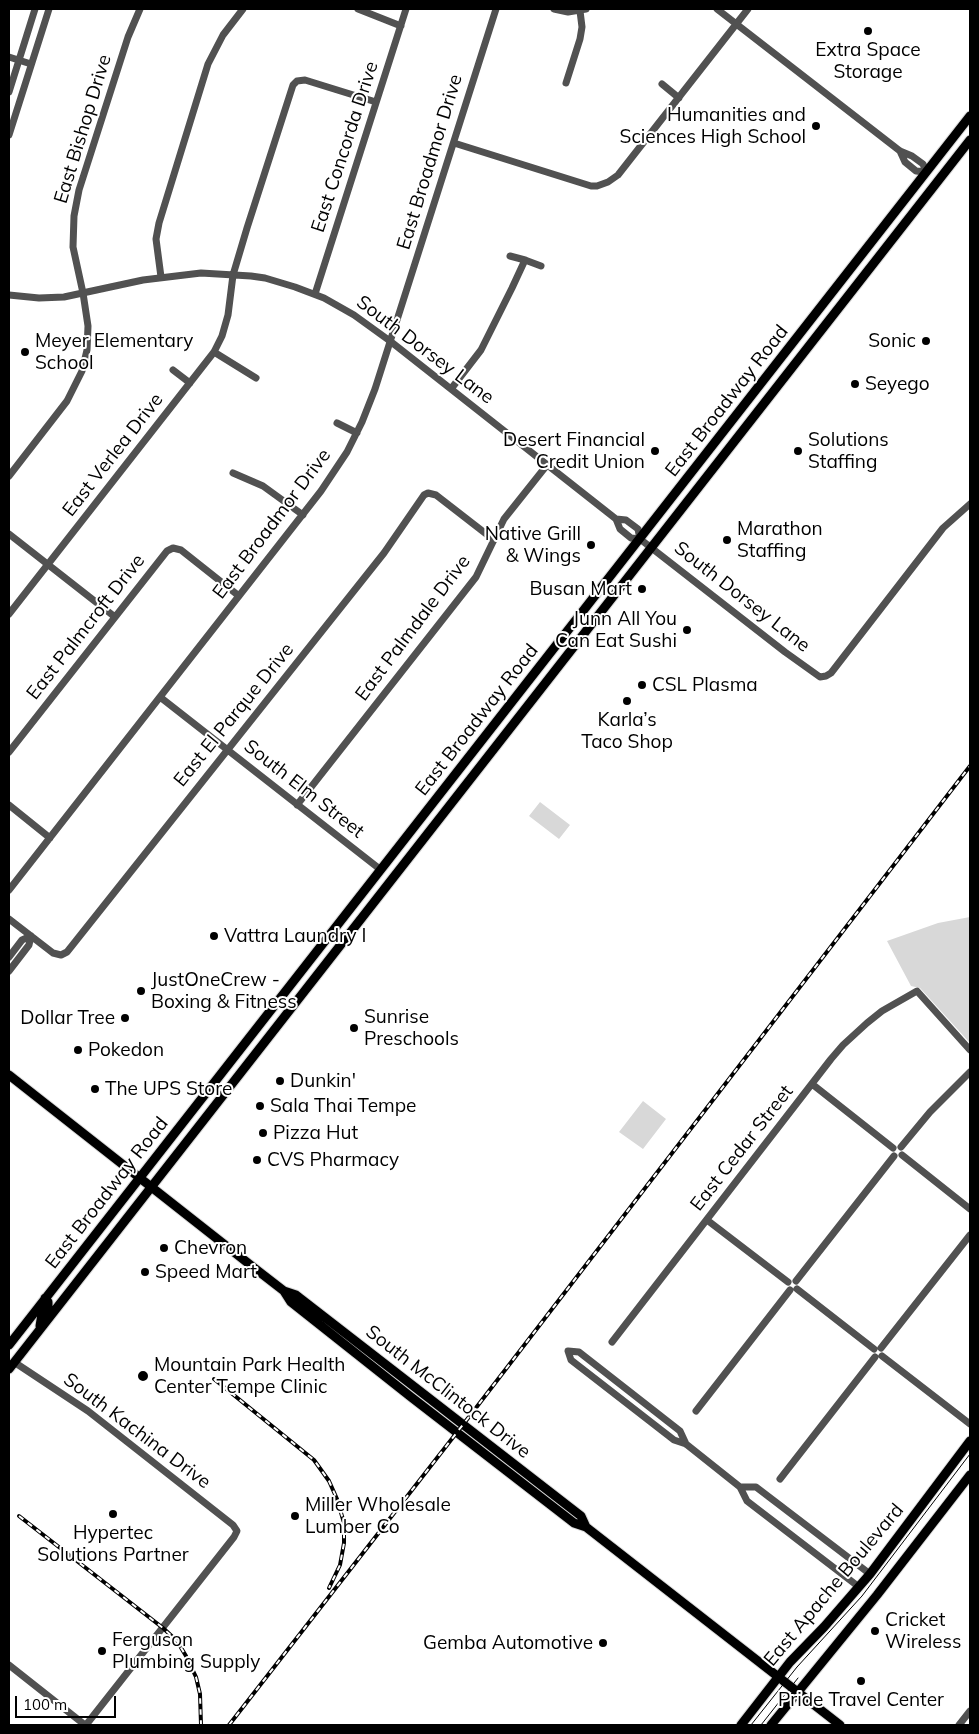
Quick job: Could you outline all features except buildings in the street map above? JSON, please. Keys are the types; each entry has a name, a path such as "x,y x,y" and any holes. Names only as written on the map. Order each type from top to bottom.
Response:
{"main road":[{"name":"East Broadway Road","path":"9,1344 970,116"},
{"name":"East Broadway Road","path":"10,1364 40,1329 151,1188 970,140"},
{"path":"926,172 938,182"},
{"path":"829,297 840,306"},
{"path":"748,400 760,410"},
{"path":"510,705 521,715"},
{"path":"380,870 392,879"},
{"path":"263,1020 275,1029"},
{"name":"South McClintock Drive","path":"9,1075 284,1291 296,1295 580,1516 586,1527 840,1725"},
{"path":"40,1329 42,1314 48,1306 45,1298"},
{"name":"East Apache Boulevard","path":"741,1725 778,1677 870,1574 970,1441"},
{"name":"East Apache Boulevard","path":"771,1725 877,1595 970,1475"}],"street":[{"path":"9,92 35,9"},
{"path":"9,135 49,9"},
{"name":"East Bishop Drive","path":"9,476 67,400 78,380 85,360 88,341 87,318 73,247 74,216 79,190 128,37 140,9"},
{"path":"161,277 156,240 159,223 208,64 223,35 244,9"},
{"path":"358,9 401,26"},
{"name":"East Concorda Drive","path":"315,294 406,9"},
{"name":"East Broadmor Drive","path":"9,890 335,472 357,432 375,390 496,9"},
{"path":"554,9 568,12 583,10 580,39 566,83"},
{"path":"717,9 900,151 912,156 923,164 926,172"},
{"path":"454,143 585,184 603,185 618,175 748,9"},
{"path":"9,56 31,64"},
{"name":"East Verlea Drive","path":"9,614 214,352 222,336 226,320 233,275 292,88 297,81 305,80 376,102"},
{"path":"662,84 679,98"},
{"path":"510,256 542,266"},
{"path":"451,390 481,350 524,260"},
{"name":"South Dorsey Lane","path":"9,295 48,298 161,277 201,273 265,278 315,294 354,315 390,341 616,519 620,529 631,538 640,539 820,677 831,673 943,528 970,504"},
{"path":"214,352 256,378"},
{"path":"173,370 190,383"},
{"path":"337,423 357,432"},
{"name":"East Palmdale Drive","path":"297,805 476,577 504,519 547,465"},
{"path":"233,473 263,486 303,515"},
{"name":"East El Parque Drive","path":"30,936 52,953 62,955 70,949 226,750 251,722 391,543 419,501 428,493 439,497 494,540"},
{"name":"South Dorsey Lane","path":"616,519 626,520 638,529 640,539"},
{"path":"9,534 115,617"},
{"name":"East Palmcroft Drive","path":"9,752 164,553 173,548 181,550 239,596"},
{"name":"South Elm Street","path":"160,697 380,870"},
{"path":"9,805 50,838"},
{"path":"9,919 30,936"},
{"path":"9,957 22,940 30,936"},
{"path":"9,971 29,945 30,936"},
{"name":"East Cedar Street","path":"612,1342 831,1059 854,1034 882,1012 916,991 970,1050"},
{"path":"696,1411 897,1151 930,1112 970,1072"},
{"path":"812,1084 970,1209"},
{"path":"707,1220 970,1424"},
{"path":"780,1479 970,1235"},
{"path":"686,1444 680,1431 578,1352 568,1351 571,1360 674,1440 686,1444 740,1487 747,1501 859,1587"},
{"name":"South Kachina Drive","path":"10,1364 88,1411 233,1525 236,1531 234,1537 86,1725"},
{"path":"740,1487 756,1487 870,1574"},
{"path":"9,1665 86,1725"},
{"path":"959,1725 970,1711"}],"shaded area":[{"path":"540,802 570,825 559,839 529,816"},
{"path":"970,917 970,1043 920,988 911,986 887,941 938,923"},
{"path":"643,1101 666,1119 643,1149 619,1132"}],"tram line":[{"path":"751,1725 797,1667 862,1596 970,1454"},
{"path":"761,1725 798,1678"}],"railway":[{"path":"229,1725 472,1413 970,766"},
{"path":"214,1379 314,1460 329,1481 344,1523 344,1543 340,1565 329,1588"},
{"path":"19,1516 163,1628 177,1641 196,1677 200,1694 201,1725"}],"place":[{"name":"Extra Space Storage","path":"868,31"},
{"name":"Humanities and Sciences High School","path":"816,126"},
{"name":"Sonic","path":"926,341"},
{"name":"Meyer Elementary School","path":"25,352"},
{"name":"Seyego","path":"855,384"},
{"name":"Desert Financial Credit Union","path":"655,451"},
{"name":"Solutions Staffing","path":"798,451"},
{"name":"Marathon Staffing","path":"727,540"},
{"name":"Native Grill & Wings","path":"591,545"},
{"name":"Busan Mart","path":"642,589"},
{"name":"Junn All You Can Eat Sushi","path":"687,630"},
{"name":"CSL Plasma","path":"642,685"},
{"name":"Karla’s Taco Shop","path":"627,701"},
{"name":"Vattra Laundry I","path":"214,936"},
{"name":"JustOneCrew - Boxing & Fitness","path":"141,991"},
{"name":"Dollar Tree","path":"125,1018"},
{"name":"Sunrise Preschools","path":"354,1028"},
{"name":"Pokedon","path":"78,1050"},
{"name":"Dunkin'","path":"280,1081"},
{"name":"The UPS Store","path":"95,1089"},
{"name":"Sala Thai Tempe","path":"260,1106"},
{"name":"Pizza Hut","path":"263,1133"},
{"name":"CVS Pharmacy","path":"257,1160"},
{"name":"Chevron","path":"164,1248"},
{"name":"Speed Mart","path":"145,1272"},
{"name":"Mountain Park Health Center Tempe Clinic","path":"143,1376"},
{"name":"Hypertec Solutions Partner","path":"113,1514"},
{"name":"Miller Wholesale Lumber Co","path":"295,1516"},
{"name":"Cricket Wireless","path":"875,1631"},
{"name":"Gemba Automotive","path":"603,1643"},
{"name":"Ferguson Plumbing Supply","path":"102,1651"},
{"name":"Pride Travel Center","path":"861,1681"}]}
